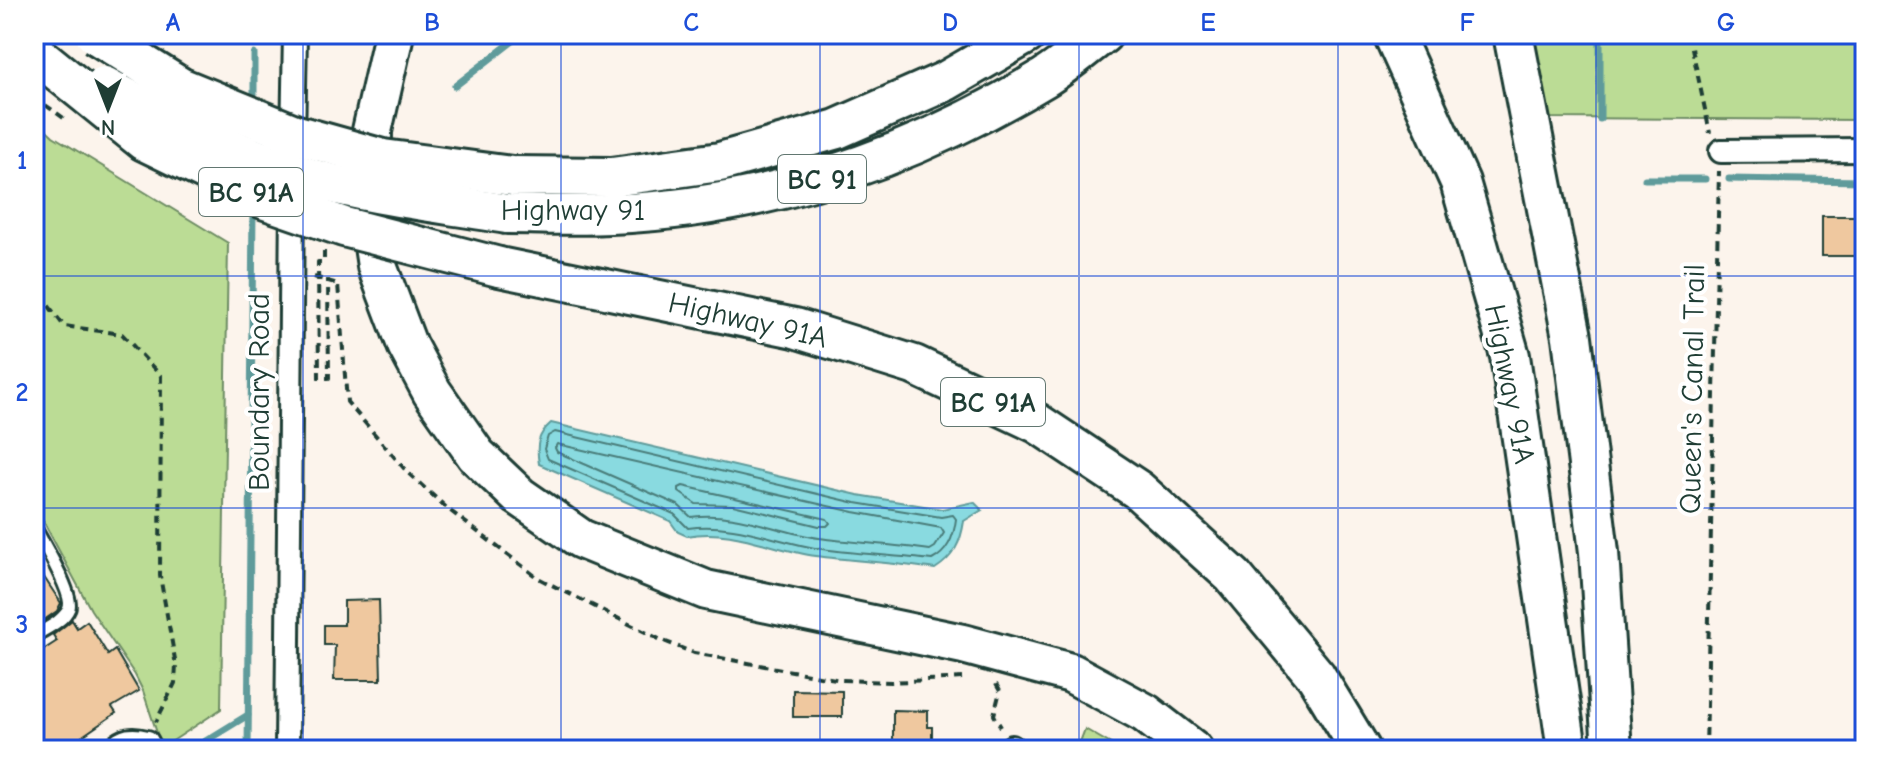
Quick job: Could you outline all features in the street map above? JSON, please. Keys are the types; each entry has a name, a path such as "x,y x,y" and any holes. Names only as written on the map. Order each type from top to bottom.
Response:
{"highway":[{"name":"Highway 91","path":"95,34 180,87 297,135 383,159 512,176 612,177 720,162 837,129 946,81 1027,34"},
{"path":"394,34 372,131 371,226 377,266 407,345 432,392 476,455 519,496 581,539 706,590 963,644 1071,673 1145,713 1193,750"},
{"name":"Highway 91","path":"34,51 159,116 276,167 360,190 507,214 611,214 713,203 833,177 936,137 1047,76 1103,34"},
{"name":"Highway 91A","path":"1393,34 1460,182 1510,356 1567,750"},
{"path":"1513,34 1572,337 1599,552 1612,750"},
{"name":"Highway 91A","path":"34,51 144,141 266,200 344,227 499,267 795,328 914,365 1037,423 1138,490 1233,576 1316,676 1361,750"}],"street":[{"name":"Boundary Road","path":"287,750 295,34"},
{"path":"1721,151 1865,150"},
{"path":"113,750 124,740 134,738 149,746"}],"lane":[{"path":"34,526 59,573 70,602 60,619 34,636"}],"path":[{"name":"Queen's Canal Trail","path":"1689,34 1710,132 1721,151 1717,209 1706,750"},
{"path":"324,249 324,262 318,262 319,378 329,378 328,279"},
{"path":"34,282 37,292 64,326 122,334 161,376 160,576 176,665 175,683 149,746"}],"green space":[{"path":"1532,34 1865,34 1865,120 1547,118"},
{"path":"34,118 53,136 228,243 221,709 162,748 135,675 91,610 34,504"},
{"path":"1085,729 1121,750 1077,750"}],"water":[{"path":"551,423 858,495 942,509 974,502 982,510 964,521 956,548 935,569 816,556 720,534 687,536 678,532 670,521 539,464 539,441"}],"building":[{"path":"1822,216 1865,216 1865,256 1822,256"},
{"path":"34,562 61,603 57,611 44,620 34,606"},
{"path":"379,600 381,680 334,680 335,645 324,645 324,625 344,625 344,601"},
{"path":"72,620 77,628 87,621 108,655 115,650 139,691 112,707 116,713 62,750 34,750 34,656 57,641 53,635"},
{"path":"793,690 842,691 842,717 793,717"},
{"path":"893,710 928,711 932,745 927,745 927,750 893,750"}],"waterway":[{"path":"455,86 522,34"},
{"path":"1600,34 1600,119"},
{"path":"254,54 254,104"},
{"path":"1645,179 1705,179"},
{"path":"1729,179 1865,181"},
{"path":"248,750 253,208"},
{"path":"191,750 248,715"}]}
